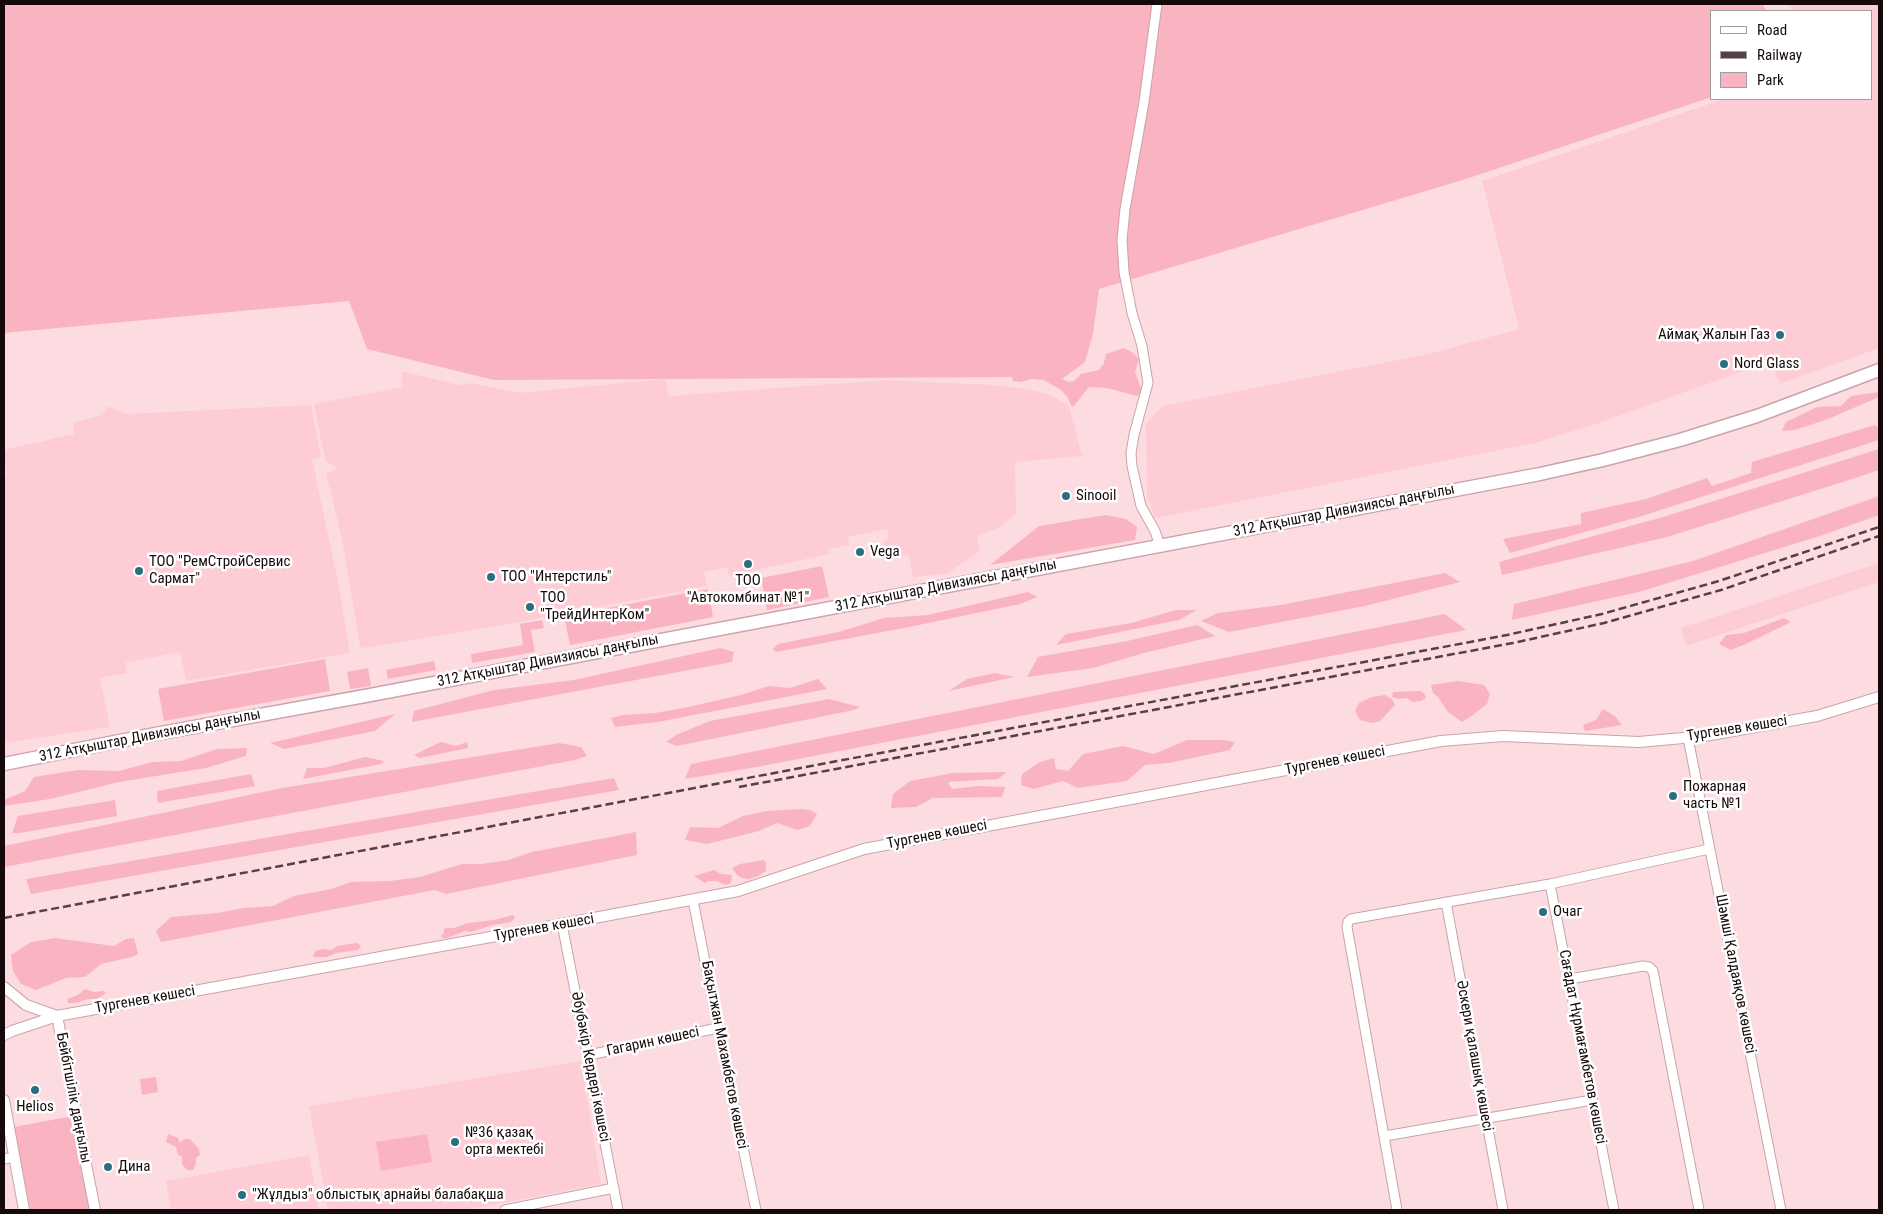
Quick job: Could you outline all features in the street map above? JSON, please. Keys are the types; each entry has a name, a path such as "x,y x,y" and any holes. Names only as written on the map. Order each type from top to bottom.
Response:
{"highway":[{"name":"312 Атқыштар Дивизиясы даңғылы","path":"4,764 1527,476 1603,460 1680,440 1751,418 1879,370"}],"main road":[{"name":"Тургенев көшесі","path":"4,1035 57,1016 738,891 864,849 1441,741 1504,736 1638,742 1688,738 1817,716 1879,697"},
{"name":"Бейбітшілік даңғылы","path":"4,988 26,1005 57,1016 96,1210"},
{"path":"4,1100 9,1158 24,1210"}],"street":[{"path":"1157,4 1144,102 1126,200 1122,240 1124,272 1132,313 1142,346 1148,383 1134,435 1131,454 1132,466 1140,506 1155,531 1160,546"},
{"name":"Шәмші Қалдаяқов көшесі","path":"1688,738 1781,1210"},
{"path":"1397,1210 1347,927 1348,922 1352,919 1550,884 1709,849"},
{"name":"Сағадат Нұрмағамбетов көшесі","path":"1550,884 1614,1210"},
{"name":"Бақытжан Махамбетов көшесі","path":"693,900 756,1210"},
{"name":"Әскери қалашық көшесі","path":"1446,902 1503,1210"},
{"name":"Әбубәкір Кердері көшесі","path":"562,924 618,1210"},
{"path":"1570,979 1643,966 1649,967 1653,971 1699,1210"},
{"name":"Гагарин көшесі","path":"589,1056 718,1028"},
{"path":"1385,1136 1592,1100"},
{"path":"505,1210 614,1188"}],"shaded area":[{"path":"1789,4 1879,4 1879,348 1780,384 1771,361 1596,424 1535,443 1155,518 1147,496 1146,424 1162,406 1429,354 1519,329 1482,181 1721,100 1873,100 1873,10 1793,10"},
{"path":"401,371 459,385 471,383 519,393 665,379 670,401 669,396 888,380 993,385 1026,389 1048,394 1069,406 1082,456 1015,462 1016,514 998,528 977,536 980,551 947,574 913,577 909,555 887,558 883,541 889,540 887,529 848,537 849,545 828,549 829,554 729,576 727,567 704,572 707,586 520,622 364,648 360,646 342,539 326,473 338,469 325,460 314,404 403,387"},
{"path":"311,405 321,457 312,459 339,587 350,653 186,681 180,652 125,663 127,673 100,678 110,727 4,743 4,475 7,474 4,450 74,434 73,423 102,415 108,406 126,414"},
{"path":"1879,563 1879,582 1686,646 1681,628"},
{"name":"№36 қазақ орта мектебі","path":"581,1061 601,1184 465,1210 328,1210 309,1106"},
{"name":"\"Жұлдыз\" облыстық арнайы балабақша","path":"309,1155 319,1210 171,1210 166,1181"}],"green space":[{"path":"4,4 1762,4 1766,10 1710,10 1710,98 1466,179 1099,289 1093,334 1085,362 1062,379 1069,382 1074,381 1081,374 1099,370 1104,363 1106,354 1124,348 1139,359 1135,372 1142,391 1137,396 1107,388 1089,387 1073,407 1060,389 1043,380 1031,379 1020,382 1013,381 1012,377 494,380 367,349 349,301 4,333"},
{"path":"1879,392 1879,397 1828,419 1795,430 1782,431 1786,422 1817,407 1841,406 1851,396"},
{"path":"1875,425 1879,428 1879,440 1642,516 1510,553 1503,539 1581,524 1581,513 1646,499 1707,478 1712,486 1751,473 1752,462"},
{"path":"1879,449 1879,470 1667,537 1502,575 1499,562 1663,517"},
{"path":"1879,496 1879,515 1823,535 1639,592 1512,620 1514,604 1693,561"},
{"path":"1105,515 1126,519 1137,527 1135,540 990,565 1039,526"},
{"path":"822,566 829,597 767,610 761,578"},
{"path":"1445,573 1460,582 1365,606 1229,632 1201,621 1218,613 1281,605"},
{"path":"708,589 713,617 570,645 564,616"},
{"path":"1028,592 1037,597 1020,604 909,627 776,652 773,649 778,644 839,632 884,618 928,615"},
{"path":"1176,610 1197,610 1179,620 1056,645 1066,634 1131,623"},
{"path":"1445,614 1466,630 757,767 685,779 691,764"},
{"path":"1784,618 1791,622 1731,650 1719,644 1726,635 1744,633"},
{"path":"542,620 544,628 531,630 535,652 472,663 471,654 523,645 520,624"},
{"path":"1197,625 1215,636 1144,653 1093,668 1027,677 1038,657 1127,641"},
{"path":"720,648 734,652 732,662 412,722 414,711 494,690 574,680"},
{"path":"325,659 330,691 164,721 158,689"},
{"path":"434,661 436,670 388,679 386,670"},
{"path":"368,668 371,686 350,689 347,672"},
{"path":"995,673 1014,677 949,691 967,679"},
{"path":"818,679 827,689 658,722 615,727 611,718 688,707 741,695 769,686 790,688"},
{"path":"1458,681 1484,685 1490,694 1487,704 1462,722 1448,712 1433,693 1431,685"},
{"path":"1420,691 1424,693 1426,698 1421,701 1412,702 1407,698 1399,699 1392,697 1393,692"},
{"path":"1385,695 1392,699 1395,705 1380,721 1373,723 1360,720 1355,711 1359,703 1372,697"},
{"path":"829,699 860,707 854,710 677,746 666,742 676,735 710,721"},
{"path":"1603,709 1615,716 1622,725 1585,731 1583,725 1596,720"},
{"path":"395,714 375,731 284,749 270,743"},
{"path":"1187,740 1235,742 1230,750 1169,763 1145,765 1127,781 1078,788 1063,781 1034,789 1021,785 1022,774 1040,762 1054,758 1056,769 1068,771 1083,754 1123,746 1154,754"},
{"path":"441,742 456,746 467,742 468,748 420,758 414,755"},
{"path":"559,743 581,747 587,756 575,760 4,867 4,846 282,788"},
{"path":"247,748 246,756 206,768 119,782 50,799 4,806 4,800 25,791 34,777 78,770 119,771 153,762 181,761 217,749"},
{"path":"365,757 384,761 381,764 303,779 307,768 324,768"},
{"path":"1007,772 998,779 948,782 952,789 979,786 1005,787 1002,797 933,798 916,807 891,808 893,794 910,781 953,773"},
{"path":"251,774 255,786 158,803 157,791"},
{"path":"614,778 619,790 31,894 26,879"},
{"path":"115,800 117,816 12,833 18,816"},
{"path":"810,810 817,814 810,826 797,830 777,823 759,831 707,844 685,840 690,827 718,828 743,816 767,811"},
{"path":"636,832 637,855 446,894 435,890 161,942 156,931 171,917 273,906 294,896 331,889 351,882 390,881 420,877 462,864 482,864 508,860 532,852"},
{"path":"763,860 766,862 766,871 749,879 737,875 732,868 740,864"},
{"path":"714,870 721,874 732,875 731,883 726,885 716,881 708,881 705,883 694,876"},
{"path":"513,915 515,918 511,922 471,932 465,931 447,938 442,938 441,935 444,934 444,929"},
{"path":"55,938 114,946 126,939 134,938 138,954 101,964 85,977 66,978 36,990 21,984 13,971 11,955 31,942"},
{"path":"356,943 361,947 358,950 336,953 327,957 313,957 315,951 323,949 332,950 337,946"},
{"path":"85,989 94,992 104,991 106,993 97,999 68,1003 67,999 78,995"},
{"path":"156,1077 158,1092 142,1095 140,1079"},
{"path":"73,1116 91,1210 30,1210 14,1127"},
{"path":"168,1134 178,1138 180,1143 184,1139 190,1139 199,1149 200,1155 196,1158 193,1170 187,1170 182,1164 182,1156 178,1155 176,1147 166,1142"},
{"path":"427,1134 432,1162 381,1171 376,1142"}],"railway":[{"path":"4,918 1507,635 1602,614 1719,581 1879,527"},
{"path":"739,787 1513,643 1604,623 1721,590 1879,536"}],"place":[{"name":"Аймақ Жалын Газ","path":"1780,335"},
{"name":"Nord Glass","path":"1724,364"},
{"name":"Sinooil","path":"1066,496"},
{"name":"Vega","path":"860,552"},
{"name":"ТОО \"Автокомбинат №1\"","path":"748,564"},
{"name":"ТОО \"РемСтройСервис Сармат\"","path":"139,571"},
{"name":"ТОО \"Интерстиль\"","path":"491,577"},
{"name":"ТОО \"ТрейдИнтерКом\"","path":"530,607"},
{"name":"Пожарная часть №1","path":"1673,796"},
{"name":"Очаг","path":"1543,912"},
{"name":"Helios","path":"35,1090"},
{"name":"№36 қазақ орта мектебі","path":"455,1142"},
{"name":"Дина","path":"108,1167"},
{"name":"\"Жұлдыз\" облыстық арнайы балабақша","path":"242,1195"}]}
